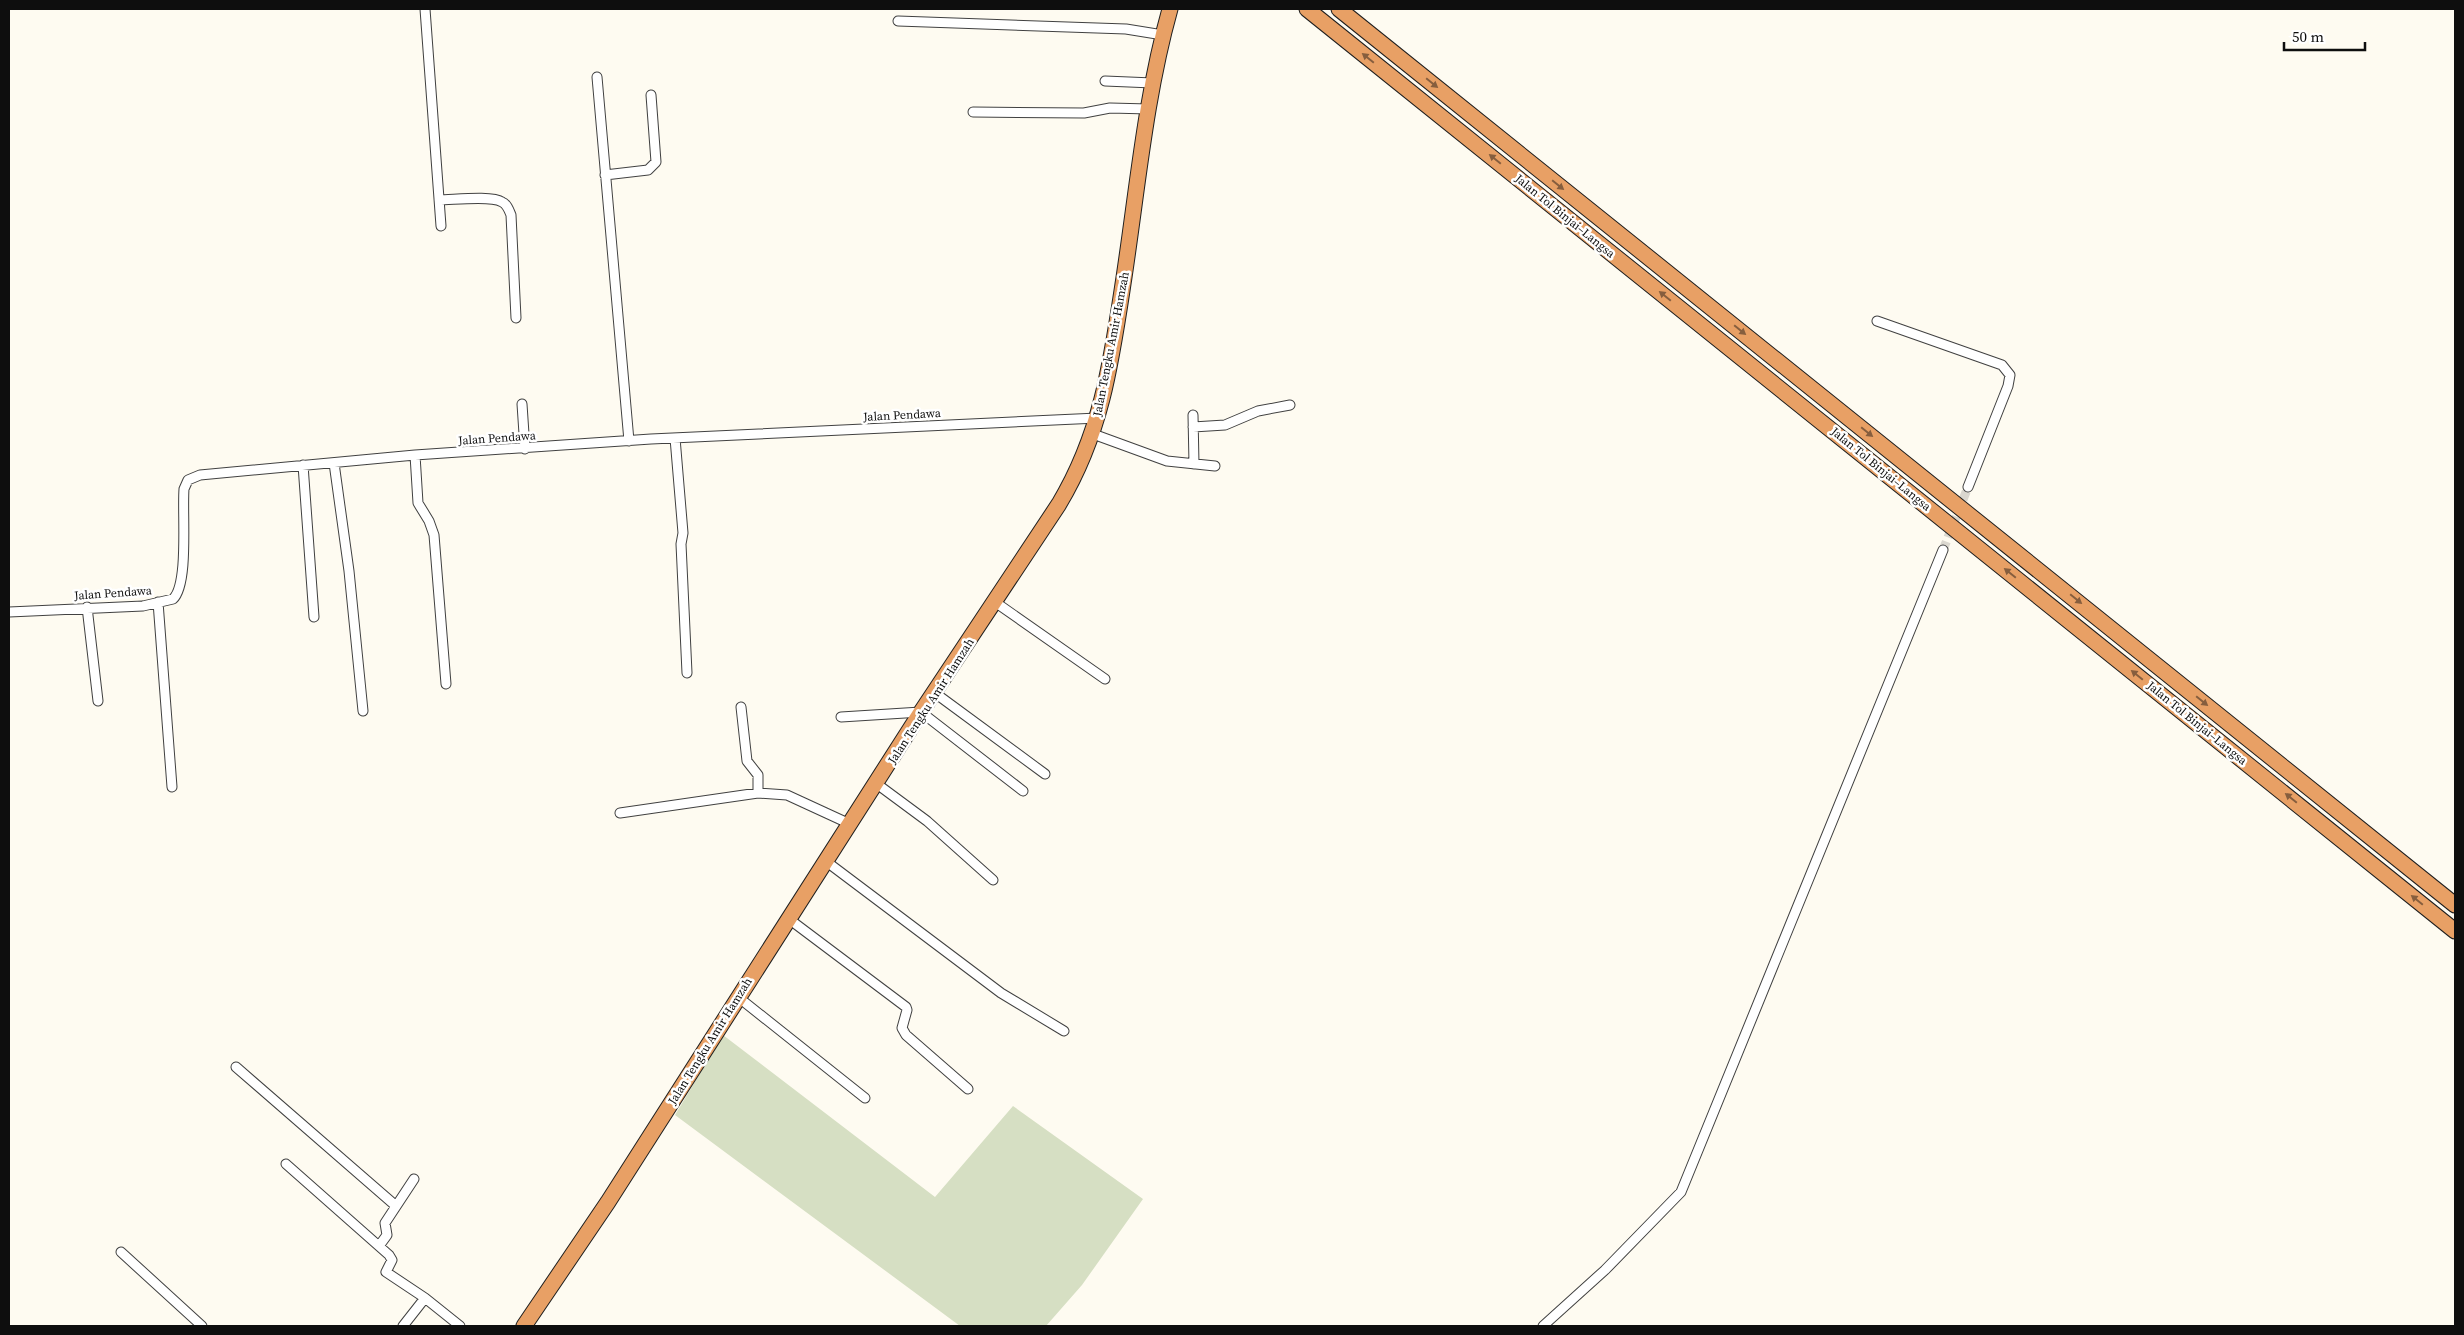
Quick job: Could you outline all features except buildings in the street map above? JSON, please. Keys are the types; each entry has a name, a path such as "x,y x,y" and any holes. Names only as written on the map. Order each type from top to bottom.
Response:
{"highway":[{"name":"Jalan Tengku Amir Hamzah","path":"524,1326 613,1194 738,997 1069,487 1093,434 1108,376 1152,83 1170,9"},
{"name":"Jalan Tol Binjai–Langsa","path":"1307,9 2455,931"},
{"name":"Jalan Tol Binjai–Langsa","path":"1339,9 2455,905"}],"street":[{"path":"425,9 441,226"},
{"path":"898,22 1126,29 1163,35"},
{"path":"597,77 628,441"},
{"path":"1106,81 1152,83"},
{"path":"605,175 648,170 656,162 652,95"},
{"path":"973,112 1084,112 1110,108 1149,109"},
{"path":"439,200 487,199 502,202 507,207 511,215 516,318"},
{"path":"1877,321 2002,365 2010,375 2008,386 1968,487"},
{"path":"522,404 524,449"},
{"path":"1193,427 1225,425 1258,411 1290,405"},
{"path":"1194,415 1194,464"},
{"name":"Jalan Pendawa","path":"9,612 87,607 143,606 173,599 179,590 182,574 183,494 188,480 210,473 415,455 675,438 1098,418"},
{"path":"1093,434 1155,457 1215,466"},
{"path":"675,438 683,533 681,544 687,673"},
{"path":"415,455 418,503 429,521 434,535 446,684"},
{"path":"334,463 349,571 363,711"},
{"path":"303,465 314,617"},
{"path":"1543,1326 1605,1270 1681,1192 1943,550"},
{"path":"158,602 172,788"},
{"path":"995,602 1105,679"},
{"path":"87,607 98,701"},
{"path":"935,693 1045,774"},
{"path":"741,707 747,760 758,775 758,793"},
{"path":"841,718 922,712 1023,790"},
{"path":"877,784 927,821 993,880"},
{"path":"620,813 758,793 788,795 850,824"},
{"path":"827,862 1001,993 1064,1031"},
{"path":"789,919 906,1007 907,1010 902,1028 906,1035 968,1089"},
{"path":"738,997 865,1098"},
{"path":"236,1066 396,1206"},
{"path":"286,1164 392,1258 386,1272 425,1298 460,1326"},
{"path":"378,1246 387,1235 384,1223 414,1179"},
{"path":"121,1252 202,1326"},
{"path":"403,1326 425,1298"}],"green space":[{"path":"723,1035 935,1197 1013,1106 1143,1199 1082,1285 1046,1326 960,1326 675,1115"}],"tunnel":[{"path":"1943,550 1968,487"}]}
